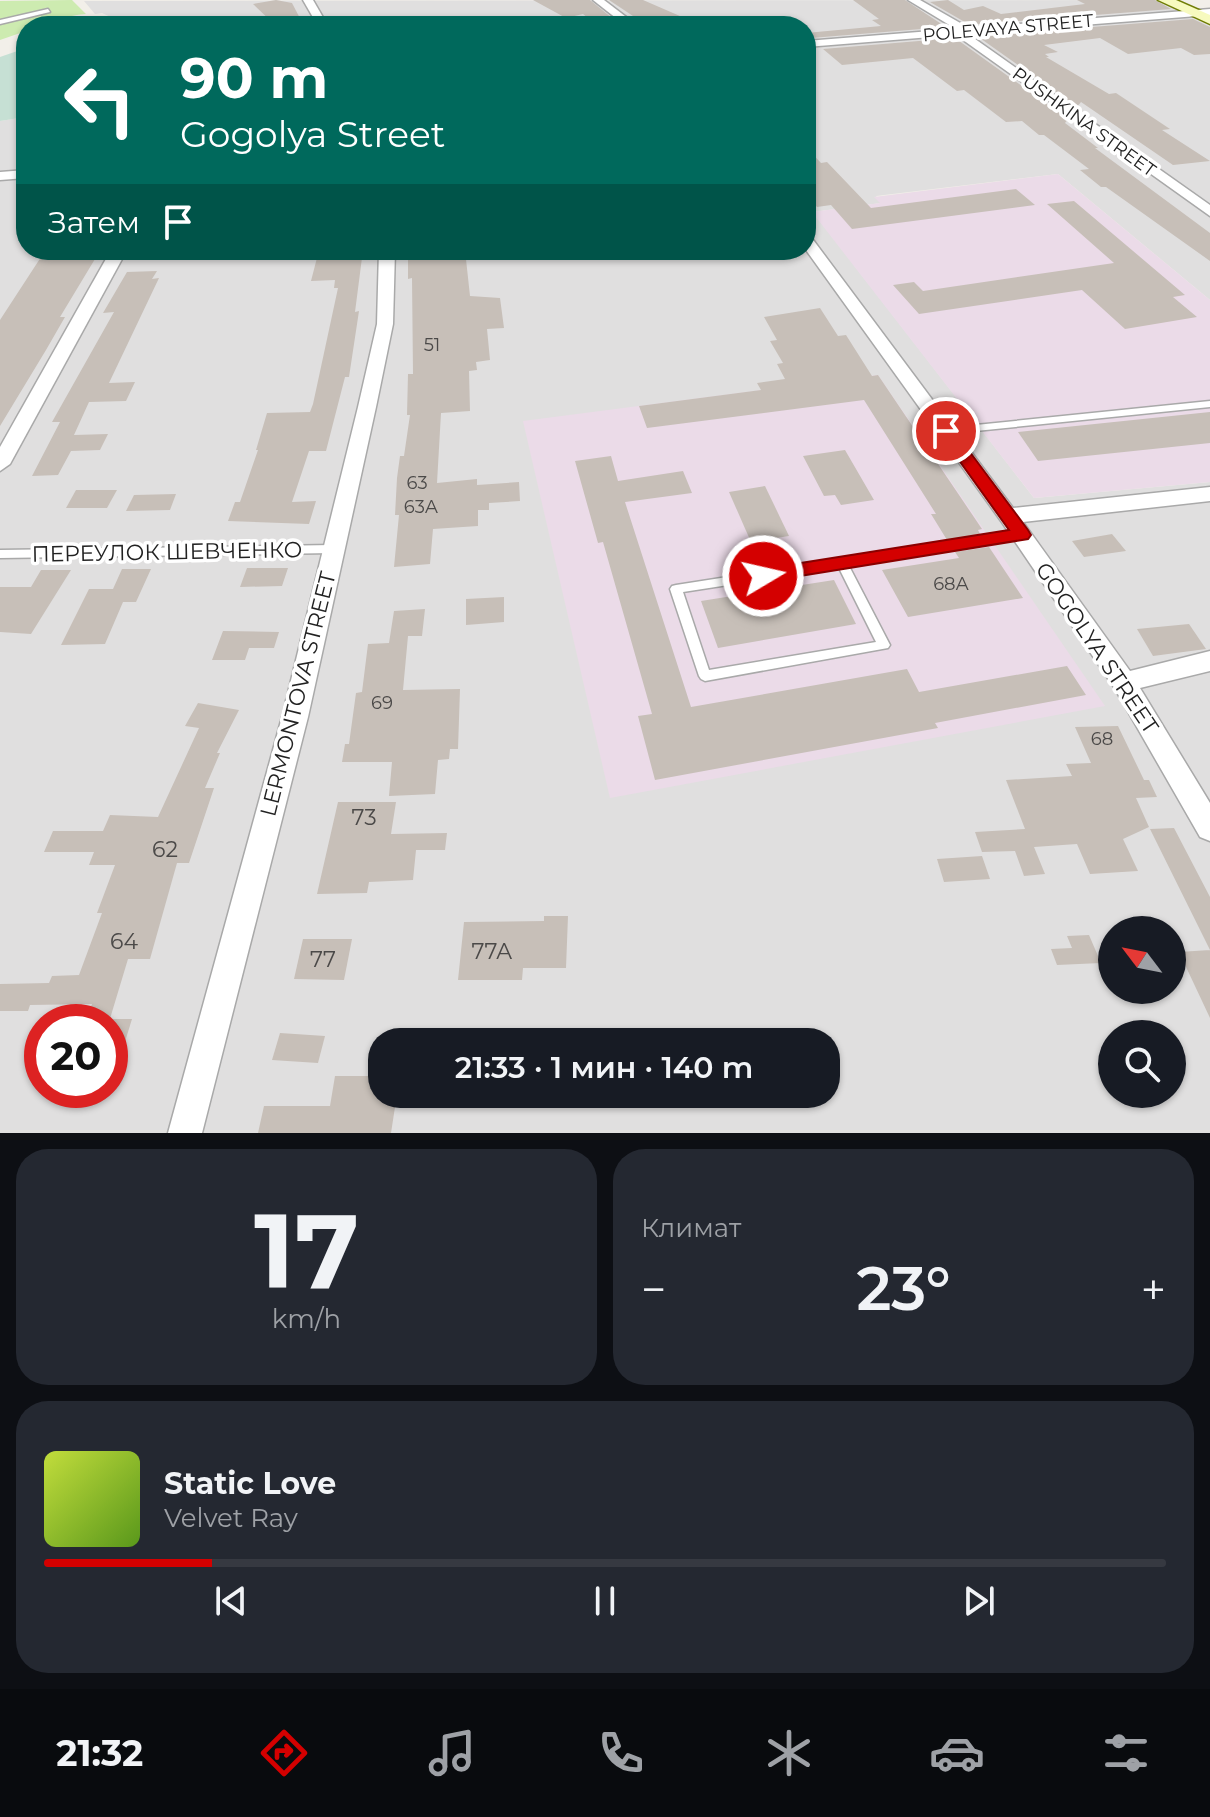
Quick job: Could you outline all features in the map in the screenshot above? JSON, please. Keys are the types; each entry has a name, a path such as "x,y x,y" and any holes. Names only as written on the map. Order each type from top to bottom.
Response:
{"street":[{"path":"598,0 620,16"},
{"name":"PUSHKINA STREET","path":"913,0 963,32 1210,212"},
{"path":"1165,0 1203,12 1210,20"},
{"name":"POLEVAYA STREET","path":"816,43 1203,12"},
{"name":"GOGOLYA STREET","path":"816,254 1022,535 1124,682 1210,828"},
{"path":"0,464 113,260"},
{"name":"LERMONTOVA STREET","path":"185,1133 295,717 385,324 387,260"},
{"path":"1008,516 1210,494"},
{"path":"1124,682 1210,661"}],"lane":[{"path":"26,16 48,11"},
{"path":"946,431 1210,404"},
{"path":"842,563 884,645 705,676 676,589 842,563 1022,535"},
{"name":"ПЕРЕУЛОК ШЕВЧЕНКО","path":"0,554 333,549"}],"shaded area":[{"path":"1158,0 1210,25 1210,300 1058,174 876,196 881,203 816,212 816,16 108,16 95,14 84,1"},
{"path":"16,119 16,260 816,260 816,216 1034,498 1210,482 1210,1133 0,1133 0,121"},
{"path":"1058,174 1210,300 1210,482 1034,498 816,217 816,211 880,203 874,197"},
{"path":"878,375 1105,706 610,798 523,421"}],"green space":[{"path":"72,0 86,14 16,16 16,34 0,40 0,1"},
{"path":"16,51 16,119 0,121 0,57"}],"building":[{"path":"276,0 292,3 299,16 266,16 253,4"},
{"path":"533,0 590,0 609,16 583,14 562,16"},
{"path":"609,0 643,0 680,16 633,16"},
{"path":"853,0 905,0 946,27 816,38 816,32 881,26 872,20 879,19"},
{"path":"948,0 964,10 983,6 1001,14 1085,4 1077,0 1155,0 1171,9 970,25 930,2"},
{"path":"1193,19 1210,27 1210,54 1194,55 1181,48 1128,54 1100,38 1044,45 1058,52 1045,54 1049,57 1046,57 1109,94 1116,93 1170,129 1162,130 1210,161 1173,165 1081,102 1077,107 977,36"},
{"path":"955,38 1068,119 1065,123 1098,148 1095,148 1210,233 1210,261 1106,187 1101,187 1080,170 1089,169 1044,135 1039,135 1022,121 1006,122 964,90 957,91 913,58 842,65 823,49"},
{"path":"816,158 821,163 827,162 871,208 1016,189 1035,205 852,229 831,205 817,207"},
{"path":"1074,201 1185,295 1173,297 1197,317 1125,329 1082,290 919,314 893,285 914,282 923,291 1114,263 1047,204"},
{"path":"39,260 94,260 60,317 65,317 0,426 0,320"},
{"path":"316,260 362,260 355,312 359,311 349,377 345,377 326,451 309,451 292,502 316,501 309,524 228,521 235,502 240,502 267,413 310,412 313,404 338,288 334,288 335,280 311,281"},
{"path":"408,260 466,260 470,296 500,298 504,328 487,329 490,360 476,362 477,370 469,371 470,411 441,413 437,483 477,479 477,485 519,482 520,501 489,503 489,510 478,510 478,526 433,529 430,564 394,567 399,515 395,515 397,478 400,456 404,456 410,415 407,415 408,374 413,374 412,278 408,279"},
{"path":"157,271 152,279 159,278 109,383 135,382 126,401 89,402 74,435 108,434 100,450 71,451 58,475 32,476 60,422 52,422 114,312 103,313 127,272"},
{"path":"820,308 838,336 846,335 872,376 878,375 982,529 978,530 980,534 947,540 931,514 936,514 864,400 647,428 639,406 761,390 757,383 785,379 777,364 783,363 770,341 777,340 764,317"},
{"path":"1210,412 1210,443 1038,461 1018,432"},
{"path":"845,450 874,500 841,505 835,495 824,496 803,456"},
{"path":"611,456 618,481 683,471 692,493 625,502 691,707 907,669 919,692 1067,666 1086,695 935,723 938,728 655,780 638,716 652,714 603,542 598,543 575,461"},
{"path":"765,486 789,536 751,542 729,492"},
{"path":"76,490 117,490 107,508 66,508"},
{"path":"176,494 170,510 126,511 134,495"},
{"path":"1112,534 1126,551 1084,557 1072,541"},
{"path":"989,547 1023,598 908,617 882,570 959,558 955,552"},
{"path":"247,568 288,568 282,586 240,587"},
{"path":"122,569 151,569 136,602 123,602 105,644 61,645 89,589 113,589"},
{"path":"41,570 71,570 31,634 0,632 0,587 31,587"},
{"path":"834,580 856,624 718,648 701,601"},
{"path":"504,597 504,622 466,625 466,599"},
{"path":"425,609 422,636 408,636 403,690 460,689 458,749 450,749 449,759 438,760 435,794 389,796 392,762 342,762 345,744 349,744 356,693 362,692 368,644 389,643 394,611"},
{"path":"1189,624 1206,649 1153,656 1137,629"},
{"path":"223,631 279,632 274,648 249,648 245,660 212,660"},
{"path":"198,703 239,710 217,753 220,753 205,788 214,788 189,863 177,863 150,959 128,959 114,1004 24,1004 24,1011 0,1011 0,984 49,983 52,976 79,975 102,913 97,913 115,865 89,865 94,852 44,852 53,831 103,831 110,815 158,817 199,728 185,726"},
{"path":"1118,726 1144,780 1149,780 1157,797 1136,798 1149,827 1123,839 1138,871 1090,874 1077,844 1034,847 1045,874 1024,876 1015,851 982,852 975,832 1025,829 1006,780 1072,776 1066,764 1091,763 1075,727"},
{"path":"338,802 396,802 391,834 447,833 445,850 416,850 413,880 369,882 367,893 317,894"},
{"path":"1174,828 1210,897 1210,950 1150,829"},
{"path":"982,856 990,879 944,882 937,859"},
{"path":"544,916 568,916 566,968 523,968 522,980 458,980 464,922 544,921"},
{"path":"1089,935 1098,963 1057,965 1051,949 1072,948 1067,936"},
{"path":"303,939 352,939 344,980 294,979"},
{"path":"1210,950 1210,1018 1186,967 1186,952"},
{"path":"280,1033 325,1036 318,1063 272,1060"},
{"path":"335,1076 368,1076 368,1108 395,1108 391,1133 258,1133 264,1106 330,1106"}],"route":[{"path":"763,576 1022,535 946,431"}]}
